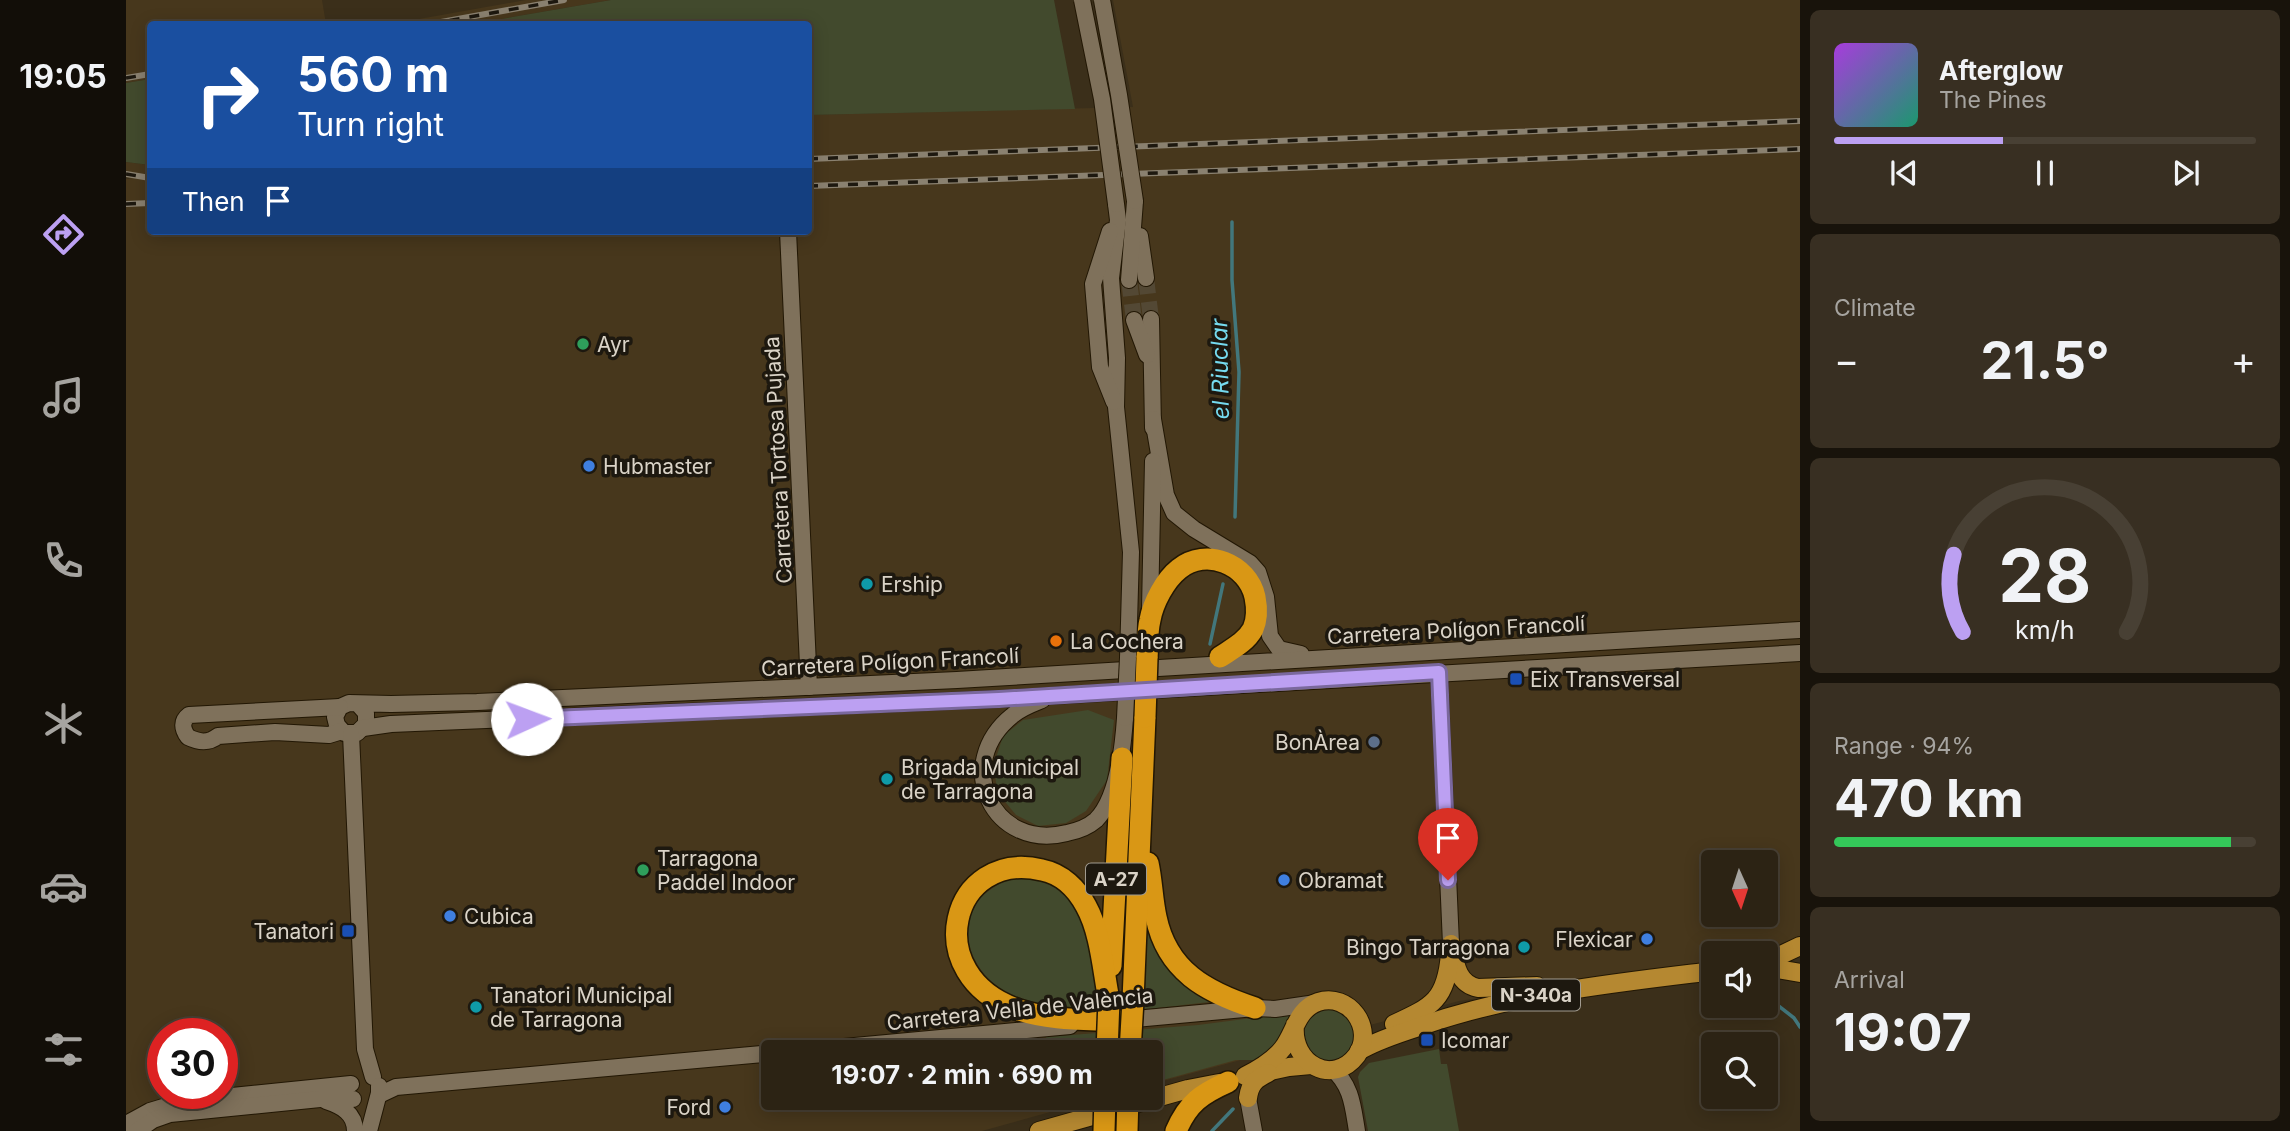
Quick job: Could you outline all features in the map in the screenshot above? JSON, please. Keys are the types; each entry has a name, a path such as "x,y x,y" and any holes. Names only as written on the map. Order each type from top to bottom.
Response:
{"highway":[{"path":"1150,619 1167,582 1180,568 1199,560 1214,559 1227,563 1248,579 1257,605 1254,626 1248,636 1220,657"},
{"name":"A-27","path":"1131,1040 1140,823 1135,717 1137,658 1150,619"},
{"name":"A-27","path":"1107,1040 1122,758"},
{"path":"1140,823 1158,927 1171,954 1187,976 1201,986 1255,1008"},
{"path":"1109,1000 1092,920 1086,906 1065,880 1041,869 1012,868 994,874 979,884 967,897 956,928 956,945 961,962 978,986 1004,1004 1036,1014 1056,1018 1120,1021"},
{"path":"1176,1131 1193,1102 1205,1092 1236,1079"},
{"path":"1104,1131 1105,1110"},
{"path":"1127,1131 1128,1110"}],"main road":[{"path":"1451,944 1462,980 1469,986 1596,985"},
{"path":"1394,1024 1424,1010 1436,999 1445,986 1451,944"},
{"path":"1778,958 1800,946"},
{"path":"1778,964 1800,962"},
{"path":"1778,968 1800,973"},
{"name":"N-340a","path":"1332,1069 1343,1066 1359,1051 1386,1038 1451,1016 1517,999 1596,985 1701,972"},
{"name":"N-340a","path":"1316,1003 1331,1000 1343,1003 1353,1010 1360,1020 1376,1024 1451,1016"},
{"path":"1236,1079 1263,1067 1281,1050 1300,1015 1316,1003"},
{"path":"1359,1051 1363,1041 1360,1020"},
{"path":"1295,1025 1294,1037 1303,1058 1321,1069 1332,1069"},
{"path":"1040,1131 1188,1089 1289,1067 1311,1065"},
{"path":"1248,1098 1249,1089 1255,1079 1273,1071"}],"street":[{"name":"A-27","path":"1082,0 1099,83 1116,204 1115,217 1093,284 1100,368 1116,407 1137,658"},
{"path":"1102,0 1146,278"},
{"path":"1129,280 1135,201"},
{"name":"Carretera Tortosa Pujada","path":"788,235 809,687"},
{"name":"A-27","path":"1150,619 1153,419 1151,318"},
{"name":"A-27","path":"1134,320 1153,370"},
{"path":"1153,419 1166,495 1174,513 1194,529 1250,563 1258,572 1266,597 1270,636 1279,649"},
{"name":"Carretera Polígon Francolí","path":"358,704 477,702 809,687 1177,668 1800,630"},
{"path":"1177,668 1220,657 1272,654 1279,649 1332,658"},
{"name":"Carretera Polígon Francolí","path":"340,706 188,715 183,726 188,737 203,742 218,736 275,732 329,735 391,724 1049,696 1800,653"},
{"path":"1439,672 1451,944"},
{"path":"1049,696 1015,713 992,738 985,750 982,765 987,795 1004,819 1020,831 1039,836 1056,836 1078,831 1096,820 1108,803 1122,758"},
{"path":"352,731 337,725 335,719 340,706 349,703 358,704 367,715 352,731 369,1131"},
{"name":"A-27","path":"1122,758 1135,717"},
{"name":"Carretera Vella de València","path":"920,1040 1255,1008 1275,1009 1316,1003"},
{"path":"126,1124 150,1111 183,1101 396,1087 761,1054"},
{"path":"1332,1069 1342,1077 1348,1087 1357,1131"},
{"path":"137,1131 153,1120 170,1114 320,1100 366,1089"},
{"path":"357,1131 366,1089"},
{"path":"1248,1098 1254,1131"},
{"path":"320,1100 338,1105 350,1114 357,1131"}],"shaded area":[{"path":"126,0 322,0 326,21 147,21 147,80 126,83"},
{"path":"526,0 611,0 489,21 408,21"},
{"path":"1113,0 1800,0 1800,951 1778,953 1778,941 1701,941 1701,965 1459,1001 1163,1081 1163,1040 761,1040 761,1110 1057,1110 982,1131 126,1131 126,179 131,179 126,177 126,162 147,165 147,235 812,235 812,115 1133,107"}],"green space":[{"path":"611,0 1054,0 1075,109 812,115 812,21 489,21"},
{"path":"147,80 147,165 126,162 126,83"},
{"path":"1088,710 1114,720 1107,780 1086,811 1066,823 1038,826 1016,815 997,792 994,764 1003,736 1023,720"},
{"path":"1013,877 1047,880 1064,891 1074,903 1088,933 1095,967 1097,999 1142,994 1146,911 1217,1001 1149,1009 1071,1010 1035,1004 1004,991 980,969 967,936 967,925 973,907 980,899 995,886"},
{"path":"1329,1010 1346,1018 1354,1035 1346,1052 1329,1060 1312,1052 1304,1035 1312,1018"},
{"path":"1291,1013 1279,1043 1257,1060 1236,1060 1163,1080 1163,1040 1046,1040 1046,1037 1198,1025"},
{"path":"1439,1049 1441,1064 1447,1064 1459,1131 1368,1131 1358,1077 1360,1072 1369,1063"}],"waterway":[{"name":"el Riuclar","path":"1232,222 1232,280 1239,372 1235,517"},
{"name":"el Riuclar","path":"1210,644 1223,584"},
{"name":"el Riuclar","path":"1778,1005 1794,1018 1800,1027"},
{"path":"1212,1131 1233,1109"}],"tunnel":[{"path":"1146,278 1151,319"},
{"path":"1129,280 1134,320"}],"railway":[{"path":"447,21 564,0"},
{"path":"126,78 147,74"},
{"path":"812,159 1800,121"},
{"path":"812,186 1800,149"},
{"path":"126,174 147,178"},
{"path":"126,204 147,203"}],"place":[{"name":"Ayr","path":"583,344"},
{"name":"Hubmaster","path":"589,466"},
{"name":"Ership","path":"867,584"},
{"name":"La Cochera","path":"1056,641"},
{"name":"Eix Transversal","path":"1516,679"},
{"name":"BonÀrea","path":"1374,742"},
{"name":"Brigada Municipal de Tarragona","path":"887,779"},
{"name":"Tarragona Paddel Indoor","path":"643,870"},
{"name":"Obramat","path":"1284,880"},
{"name":"Cubica","path":"450,916"},
{"name":"Tanatori","path":"348,931"},
{"name":"Flexicar","path":"1647,939"},
{"name":"Bingo Tarragona","path":"1524,947"},
{"name":"Tanatori Municipal de Tarragona","path":"476,1007"},
{"name":"Icomar","path":"1427,1040"},
{"name":"Ford","path":"725,1107"}],"route":[{"path":"527,719 999,699 1439,672 1448,880"}]}
